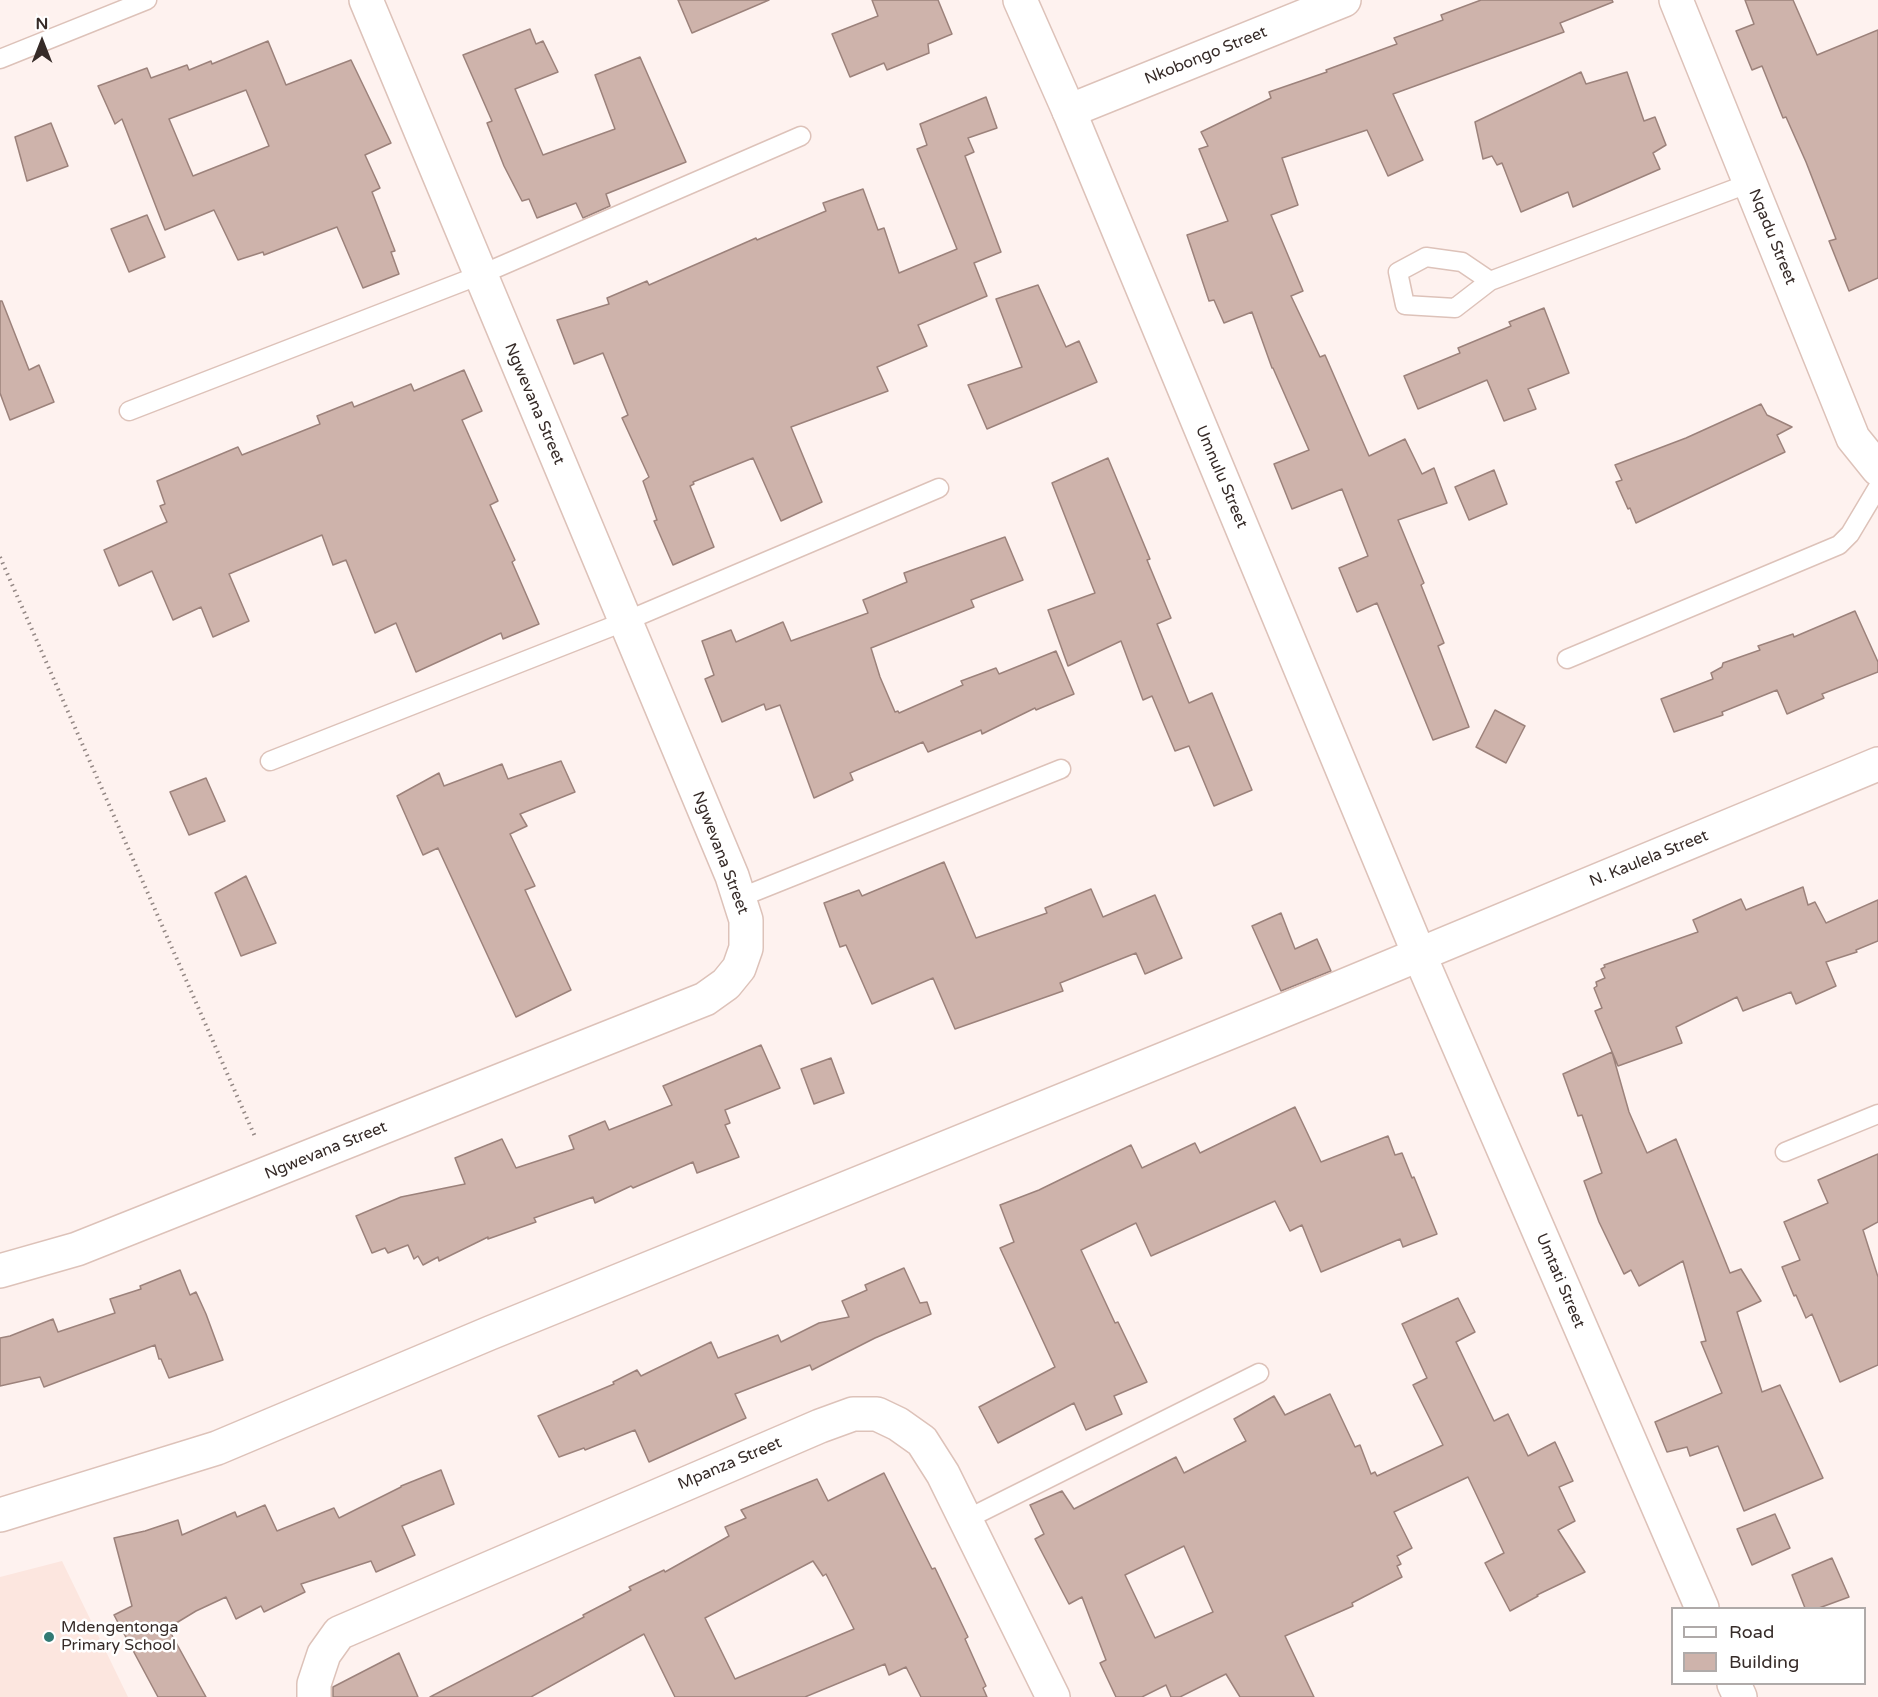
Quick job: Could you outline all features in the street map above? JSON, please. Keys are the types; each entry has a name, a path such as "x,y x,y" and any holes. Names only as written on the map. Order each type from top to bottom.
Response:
{"street":[{"name":"Ngwevana Street","path":"0,1271 77,1249 705,999 726,984 739,968 746,948 746,920 732,876 366,0"},
{"name":"Umnulu Street","path":"1020,0 1069,111 1419,954"},
{"name":"Nkobongo Street","path":"1069,111 1344,0"},
{"name":"Nqadu Street","path":"1676,0 1853,438 1878,469"},
{"name":"N. Kaulela Street","path":"0,1515 217,1448 490,1333 1284,1010 1878,764"},
{"name":"Umtati Street","path":"1419,954 1702,1607"},
{"name":"Mpanza Street","path":"314,1697 314,1684 324,1654 339,1633 809,1430 854,1414 877,1414 898,1424 922,1442 943,1474 1053,1697"}],"lane":[{"path":"0,59 147,0"},
{"path":"129,411 480,275 801,136"},
{"path":"1490,281 1462,262 1426,257 1398,272 1406,305 1455,308 1490,281 1750,183"},
{"path":"1567,659 1839,545 1850,534 1878,487"},
{"path":"270,761 626,621 939,488"},
{"path":"739,898 1061,769"},
{"path":"1785,1152 1878,1114"},
{"path":"965,1520 1259,1373"}],"path":[{"path":"0,557 271,1172"}],"shaded area":[{"name":"Mdengentonga Primary School","path":"62,1561 128,1697 0,1697 0,1577"}],"building":[{"path":"678,0 769,0 692,33"},
{"path":"872,0 938,0 952,34 928,44 929,53 887,70 884,63 850,77 832,34 878,16"},
{"path":"1481,0 1612,0 1613,2 1560,23 1564,32 1393,94 1423,160 1388,176 1367,130 1282,158 1298,205 1271,215 1303,291 1291,296 1320,357 1325,355 1369,456 1405,439 1422,474 1434,468 1447,503 1398,520 1424,583 1421,585 1444,643 1438,646 1469,727 1433,740 1377,603 1357,612 1339,568 1368,556 1342,489 1292,509 1274,464 1309,450 1272,368 1252,312 1224,323 1214,300 1209,301 1187,235 1228,221 1199,149 1208,146 1201,132 1271,98 1269,92 1397,44 1394,38 1443,20 1441,15"},
{"path":"1745,0 1793,0 1817,55 1878,30 1878,278 1849,291 1829,241 1836,239 1806,162 1786,117 1783,118 1762,66 1752,70 1736,31 1754,24"},
{"path":"530,29 536,44 543,41 558,72 515,89 543,155 615,129 595,75 640,57 686,162 606,194 610,206 583,218 576,203 537,218 529,199 522,201 504,166 487,123 492,121 463,55"},
{"path":"268,41 286,85 351,60 391,143 365,155 380,188 372,192 395,251 391,252 399,274 363,288 337,227 264,255 263,252 238,260 214,210 165,230 122,119 115,124 98,86 147,68 151,78 187,65 189,70 211,61 212,64","holes":["246,90 269,146 193,176 169,119"]},
{"path":"1581,72 1586,84 1627,72 1644,121 1655,117 1666,145 1653,153 1660,169 1573,207 1568,192 1521,212 1502,163 1497,165 1492,156 1483,159 1475,122"},
{"path":"986,97 997,128 968,138 974,152 965,156 1001,252 974,263 987,296 918,325 927,346 877,367 888,391 791,427 822,502 781,521 753,458 693,482 694,484 690,486 714,547 673,565 654,521 657,520 643,481 649,477 622,418 628,415 603,353 574,364 557,320 609,304 607,298 647,281 649,285 756,238 757,240 826,211 823,203 863,189 878,230 884,228 899,273 957,249 917,149 927,145 920,124"},
{"path":"51,123 68,166 27,181 15,137"},
{"path":"147,215 165,257 129,272 111,229"},
{"path":"1038,285 1066,347 1079,341 1097,382 987,429 968,385 1022,367 996,299"},
{"path":"0,301 2,301 29,370 39,365 54,402 10,420 0,393"},
{"path":"1544,308 1569,373 1528,389 1536,409 1504,421 1487,380 1418,409 1404,376 1460,353 1458,348 1511,326 1509,322"},
{"path":"464,370 482,411 462,420 498,501 490,505 515,560 512,562 539,624 503,639 501,633 416,672 396,623 375,633 346,560 333,565 322,535 229,574 249,621 213,637 201,607 173,620 152,571 119,586 104,550 167,522 160,506 165,504 157,481 238,447 242,455 320,424 317,416 352,402 354,407 411,384 414,391"},
{"path":"1761,404 1767,415 1792,427 1777,435 1785,452 1636,523 1616,482 1622,480 1615,465 1686,438"},
{"path":"1108,458 1150,559 1147,560 1171,618 1157,624 1189,703 1212,693 1252,790 1214,806 1189,746 1175,751 1152,696 1143,700 1121,641 1068,666 1048,610 1095,593 1052,483"},
{"path":"1494,470 1507,504 1469,520 1455,487"},
{"path":"1005,537 1023,580 971,600 974,607 871,648 895,712 899,713 963,685 961,681 996,668 999,674 1056,651 1074,694 1036,710 1035,708 982,734 981,730 928,752 923,742 850,773 853,780 814,798 780,705 766,710 764,704 722,722 705,679 714,675 702,641 731,630 736,642 783,622 791,641 868,613 863,600 907,582 904,573"},
{"path":"1855,611 1878,662 1878,672 1822,694 1824,698 1787,714 1777,690 1722,712 1723,715 1674,732 1661,699 1713,679 1711,673 1722,667 1723,663 1760,650 1758,646 1793,634 1794,637"},
{"path":"1495,710 1525,726 1506,763 1476,747"},
{"path":"561,761 575,792 520,814 527,826 510,834 535,886 525,890 571,990 516,1017 438,848 423,855 397,796 439,773 444,786 502,764 508,779"},
{"path":"206,778 225,821 189,835 170,792"},
{"path":"944,862 976,938 1047,913 1045,908 1091,889 1103,917 1155,895 1182,958 1145,974 1136,953 1060,983 1063,991 955,1029 933,978 872,1004 846,945 840,947 824,903 859,890 862,896"},
{"path":"246,876 276,943 241,956 215,893"},
{"path":"1803,887 1808,905 1815,902 1826,923 1878,900 1878,941 1856,950 1857,952 1826,962 1836,986 1796,1004 1791,992 1743,1011 1737,997 1676,1027 1682,1043 1618,1066 1595,1011 1602,1008 1594,988 1597,986 1596,982 1605,978 1601,969 1605,967 1604,965 1698,932 1693,920 1741,899 1746,910"},
{"path":"1281,913 1295,949 1317,939 1331,971 1281,991 1252,926"},
{"path":"761,1045 780,1088 725,1110 730,1123 725,1125 739,1157 697,1173 693,1162 595,1203 593,1197 534,1218 536,1222 488,1239 488,1237 439,1261 438,1257 423,1265 418,1256 414,1259 408,1245 388,1253 385,1248 372,1253 356,1216 401,1197 465,1184 455,1158 502,1139 516,1168 574,1149 569,1136 605,1121 609,1130 672,1105 663,1086"},
{"path":"1612,1052 1629,1112 1647,1153 1676,1139 1730,1273 1741,1269 1761,1301 1737,1312 1762,1392 1780,1385 1823,1478 1744,1511 1718,1446 1690,1456 1687,1447 1667,1452 1655,1422 1722,1393 1701,1342 1706,1341 1683,1261 1639,1286 1631,1270 1624,1274 1599,1222 1584,1181 1602,1173 1582,1115 1578,1116 1563,1074"},
{"path":"831,1058 844,1093 814,1104 801,1069"},
{"path":"1295,1107 1321,1162 1388,1136 1395,1155 1402,1153 1412,1178 1414,1177 1437,1234 1403,1247 1400,1239 1321,1272 1302,1225 1290,1231 1275,1201 1151,1256 1136,1223 1081,1250 1115,1323 1118,1322 1147,1382 1114,1396 1122,1414 1086,1430 1074,1403 998,1443 979,1407 1055,1367 1000,1248 1014,1242 1000,1205 1039,1190 1131,1145 1142,1168 1195,1143 1200,1153"},
{"path":"1878,1154 1878,1222 1863,1230 1878,1277 1878,1365 1840,1382 1812,1314 1806,1318 1782,1267 1800,1260 1784,1222 1828,1203 1818,1180"},
{"path":"904,1268 920,1303 927,1302 931,1314 875,1338 812,1370 810,1365 735,1394 746,1418 649,1462 635,1430 585,1450 584,1448 559,1457 538,1416 614,1384 613,1382 637,1370 641,1376 711,1342 718,1358 778,1335 781,1342 819,1323 849,1317 842,1301 867,1290 865,1285"},
{"path":"180,1270 190,1295 196,1292 223,1360 169,1378 155,1345 44,1387 40,1377 0,1386 0,1338 53,1319 58,1332 115,1313 110,1299 141,1289 140,1286"},
{"path":"1458,1298 1475,1332 1456,1342 1494,1421 1508,1414 1528,1456 1555,1442 1573,1481 1559,1487 1575,1521 1558,1530 1585,1572 1510,1611 1485,1563 1504,1553 1468,1477 1394,1512 1412,1548 1397,1556 1401,1564 1397,1566 1402,1577 1352,1603 1353,1606 1285,1636 1314,1697 1240,1697 1226,1674 1180,1697 1171,1697 1166,1685 1142,1697 1116,1697 1100,1663 1106,1660 1082,1597 1069,1604 1035,1539 1044,1534 1030,1505 1062,1491 1074,1509 1176,1457 1184,1473 1246,1441 1234,1419 1274,1396 1285,1415 1330,1394 1355,1447 1360,1445 1371,1474 1375,1472 1377,1476 1443,1445 1413,1385 1427,1378 1402,1324","holes":["1184,1546 1213,1612 1155,1638 1125,1575"]},
{"path":"441,1470 454,1504 402,1526 415,1555 376,1572 371,1561 301,1584 305,1592 264,1612 261,1606 236,1619 226,1597 196,1611 168,1628 206,1697 158,1697 114,1615 132,1606 114,1538 178,1520 182,1535 235,1512 237,1517 265,1505 277,1531 334,1508 339,1518 401,1486"},
{"path":"884,1473 932,1569 935,1568 968,1637 965,1639 986,1686 983,1688 987,1697 921,1697 906,1667 889,1675 885,1664 805,1697 675,1697 644,1634 531,1697 430,1697 584,1617 583,1615 631,1590 629,1587 664,1570 665,1572 729,1536 725,1527 746,1518 741,1510 817,1479 828,1501","holes":["813,1561 823,1576 826,1574 854,1629 735,1679 705,1618"]},
{"path":"1775,1514 1790,1548 1752,1565 1737,1529"},
{"path":"1832,1558 1849,1597 1822,1607 1805,1607 1792,1575"},
{"path":"399,1653 418,1697 333,1697 333,1687"}],"place":[{"name":"Mdengentonga Primary School","path":"49,1637"}]}
